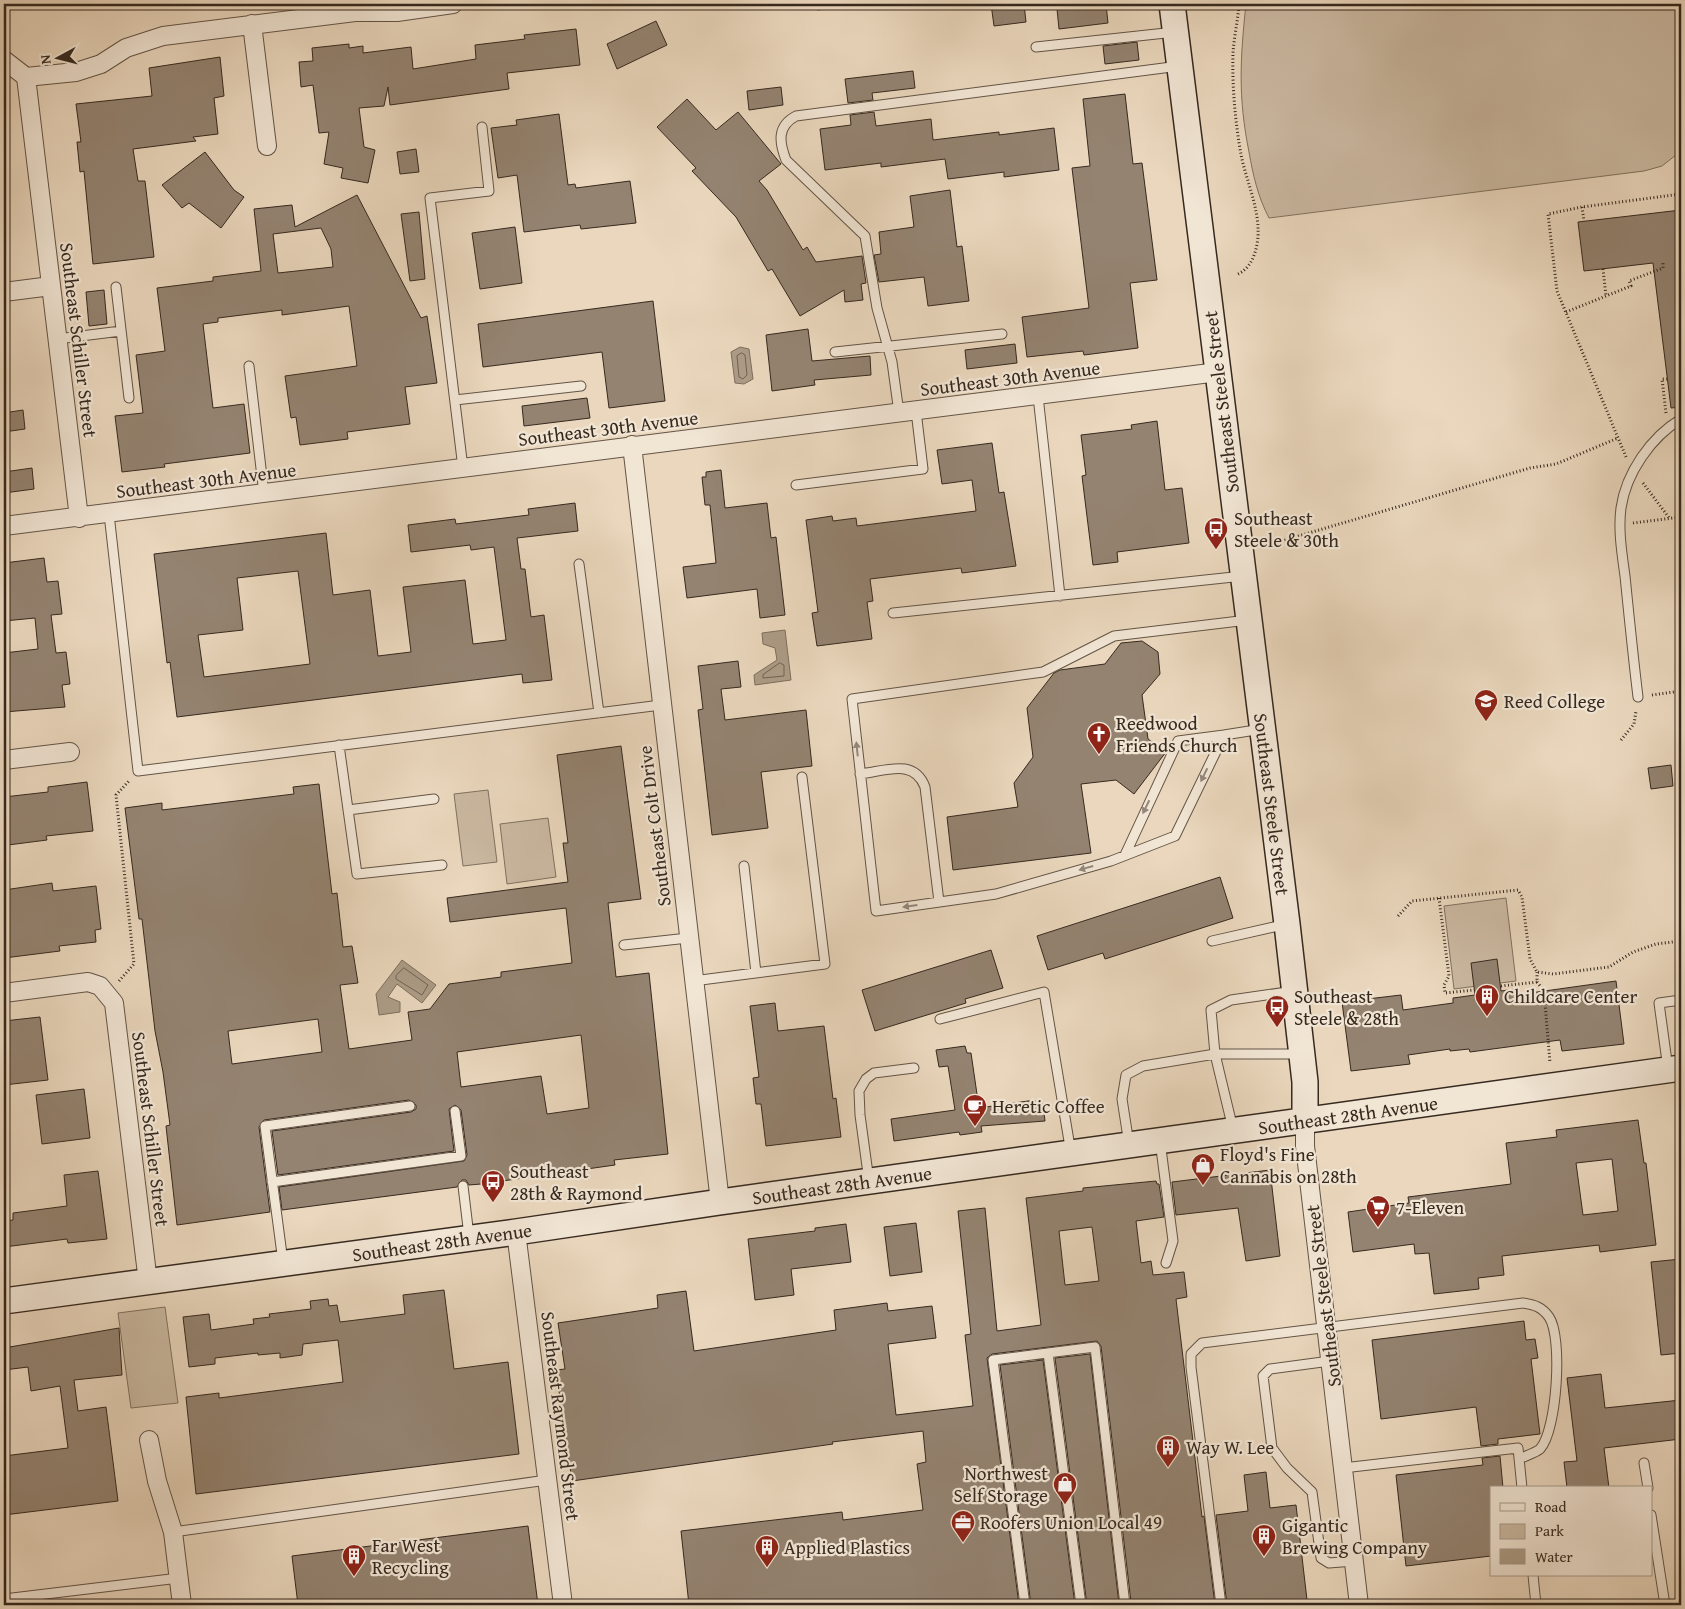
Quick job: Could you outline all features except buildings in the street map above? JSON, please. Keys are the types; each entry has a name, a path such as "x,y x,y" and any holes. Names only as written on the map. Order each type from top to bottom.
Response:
{"street":[{"path":"4,60 26,77 76,72 100,64 126,48 163,36 368,8 397,12 453,4"},
{"name":"Southeast Steele Street","path":"1172,4 1287,924 1305,1082 1305,1146 1359,1605"},
{"path":"252,24 267,146"},
{"name":"Southeast Schiller Street","path":"26,77 79,518"},
{"path":"4,292 50,286"},
{"name":"Southeast 30th Avenue","path":"4,526 79,518 632,445 1038,396 1218,372"},
{"name":"Southeast Colt Drive","path":"632,445 720,1202"},
{"path":"4,760 70,752"},
{"path":"4,993 88,982 104,990"},
{"name":"Southeast Schiller Street","path":"104,990 114,1003 148,1282"},
{"name":"Southeast 28th Avenue","path":"4,1301 516,1232 1675,1069"},
{"name":"Southeast Raymond Street","path":"516,1232 563,1605"},
{"path":"150,1440 156,1481 173,1532 182,1605"}],"lane":[{"path":"1036,47 1175,32"},
{"path":"899,413 892,362 877,308 865,236 786,160 781,145 782,130 787,121 796,116 1180,66"},
{"path":"463,468 430,198 490,191 482,128"},
{"path":"116,287 129,398"},
{"path":"57,340 121,331"},
{"path":"835,352 1002,334"},
{"path":"249,366 264,494"},
{"path":"455,400 581,386"},
{"path":"1038,396 1060,596"},
{"path":"796,485 923,469 916,411"},
{"path":"1638,697 1620,525 1621,507 1634,471 1645,452 1670,426 1681,419"},
{"path":"109,514 138,771 661,705"},
{"path":"579,564 599,712"},
{"path":"893,614 1243,576"},
{"path":"1224,735 1175,836 1125,855 996,894 876,911 852,699 1043,672 1114,636 1249,620"},
{"path":"1125,855 1178,742 1262,729"},
{"path":"339,745 357,874 442,865"},
{"path":"860,774 906,768 915,771 922,778 925,788 938,902"},
{"path":"693,981 826,964 802,777"},
{"path":"348,810 434,799"},
{"path":"744,866 756,973"},
{"path":"1212,941 1287,924"},
{"path":"624,945 688,938"},
{"path":"1233,1131 1215,1054 1211,1010 1232,1000 1294,991"},
{"path":"940,1019 1044,992 1072,1153"},
{"path":"1675,1069 1658,1003 1681,1000"},
{"path":"1129,1145 1122,1099 1126,1075 1143,1066 1215,1054 1302,1054"},
{"path":"869,1181 860,1115 859,1091 866,1079 874,1074 914,1068"},
{"path":"283,1264 265,1126 410,1106"},
{"path":"272,1182 461,1156 455,1111"},
{"path":"1160,1141 1172,1241 1166,1263"},
{"path":"463,1186 470,1238"},
{"path":"1221,1605 1191,1354 1202,1343 1523,1303 1539,1306 1550,1319 1556,1344 1558,1369 1555,1402 1548,1435 1539,1449 1519,1459"},
{"path":"1025,1605 993,1360 1095,1347 1125,1605"},
{"path":"1048,1353 1081,1605"},
{"path":"1330,1361 1270,1369 1265,1371 1263,1376 1272,1448 1287,1468 1312,1492 1321,1558 1329,1563 1354,1561"},
{"path":"1343,1468 1518,1448 1522,1486"},
{"path":"1644,1463 1648,1486"},
{"path":"173,1532 547,1480"},
{"path":"1652,1521 1665,1605"},
{"path":"1532,1576 1536,1605"},
{"path":"4,1599 179,1578"}],"path":[{"path":"1238,274 1246,271 1250,262 1257,244 1258,227 1240,151 1234,97 1233,52 1239,4"},
{"path":"1281,4 1303,4"},
{"path":"1670,519 1634,471 1618,438 1566,312 1558,291 1548,214 1582,207 1681,194"},
{"path":"1582,207 1584,221"},
{"path":"1566,312 1631,286 1629,281 1663,268 1663,262"},
{"path":"1603,269 1606,296"},
{"path":"1667,379 1662,379 1670,426"},
{"path":"1240,550 1269,546 1530,468 1556,464 1618,438"},
{"path":"1620,525 1681,517"},
{"path":"1621,740 1634,724 1638,697 1681,691"},
{"path":"104,990 134,964 116,795 138,771"},
{"path":"1398,916 1412,901 1518,890 1522,897 1530,960 1538,972 1537,982 1544,990 1548,1026 1546,1036 1553,1086"},
{"path":"1439,898 1449,976 1444,985 1445,994 1474,990"},
{"path":"1538,972 1553,974 1609,967 1633,952 1656,944 1681,941"},
{"path":"1529,953 1534,952"},
{"path":"1501,986 1537,982"}],"green space":[{"path":"1246,4 1681,4 1681,151 1662,166 1644,171 1269,218 1254,177 1243,114 1241,61"},
{"path":"488,790 497,862 463,866 454,794"},
{"path":"548,818 556,877 507,884 500,824"},
{"path":"1506,898 1516,981 1454,989 1444,906"},
{"path":"165,1307 178,1403 131,1408 118,1313"}],"water":[{"path":"816,4 861,4 861,6 817,10"},
{"path":"740,347 749,349 753,379 744,384 735,383 731,352"},
{"path":"785,630 791,680 755,685 754,675 777,660 775,648 763,644 762,633"},
{"path":"402,960 436,985 422,1003 397,984 388,997 400,1002 400,1012 379,1015 376,994"}],"place":[{"name":"Southeast Steele & 30th","path":"1216,550"},
{"name":"Reed College","path":"1486,722"},
{"name":"Reedwood Friends Church","path":"1099,755"},
{"name":"Childcare Center","path":"1487,1017"},
{"name":"Southeast Steele & 28th","path":"1277,1028"},
{"name":"Heretic Coffee","path":"975,1127"},
{"name":"Floyd's Fine Cannabis on 28th","path":"1203,1186"},
{"name":"Southeast 28th & Raymond","path":"493,1203"},
{"name":"7-Eleven","path":"1378,1228"},
{"name":"Way W. Lee","path":"1168,1468"},
{"name":"Northwest Self Storage","path":"1065,1505"},
{"name":"Roofers Union Local 49","path":"963,1543"},
{"name":"Gigantic Brewing Company","path":"1264,1557"},
{"name":"Applied Plastics","path":"767,1568"},
{"name":"Far West Recycling","path":"354,1577"}]}
